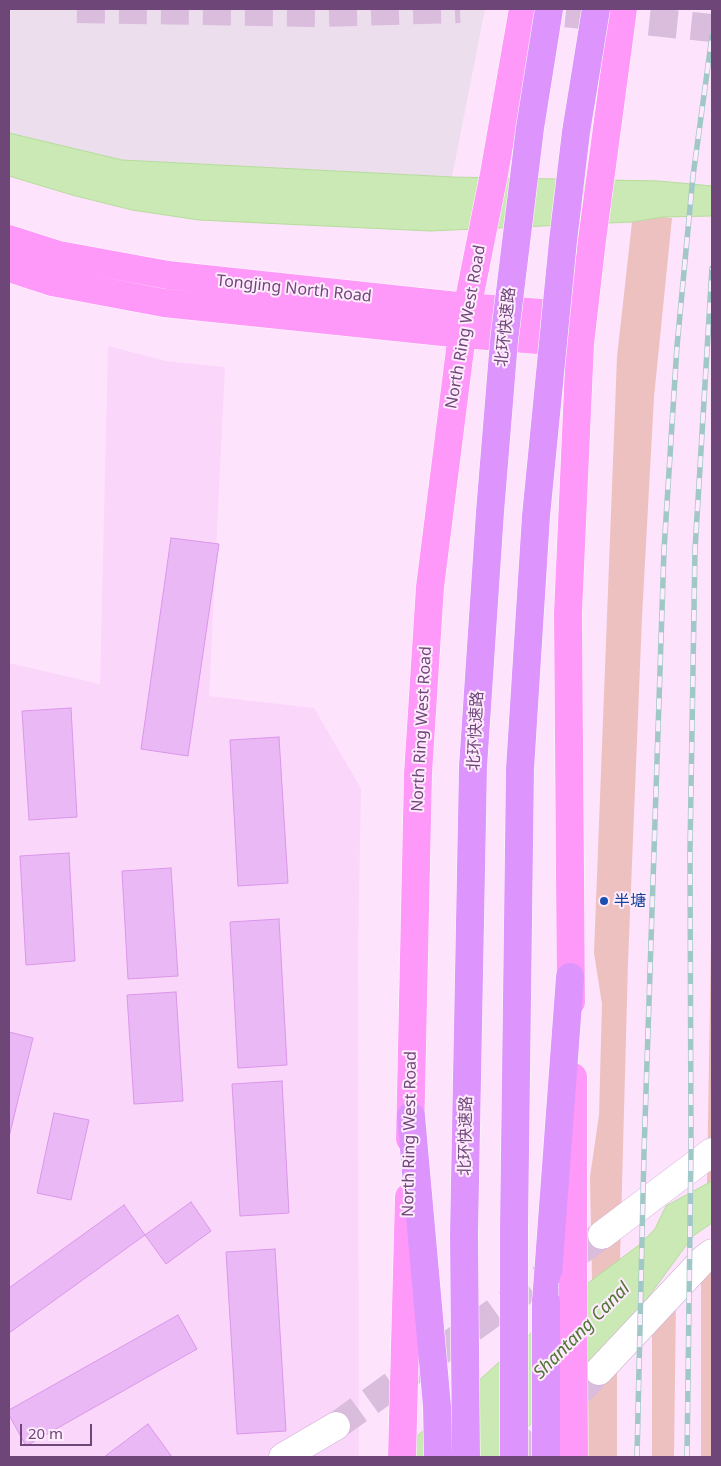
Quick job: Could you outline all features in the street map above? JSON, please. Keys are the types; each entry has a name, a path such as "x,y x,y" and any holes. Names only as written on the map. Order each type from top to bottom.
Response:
{"highway":[{"name":"北环快速路","path":"466,1457 464,1234 474,767 490,512 504,341 529,137 549,9"},
{"path":"514,1457 514,1228 520,769 536,516 567,211 596,9"},
{"path":"546,1457 546,1302 570,976"},
{"path":"411,1116 437,1406 438,1457"}],"main road":[{"name":"North Ring West Road","path":"402,1446 418,774 430,587 462,334 494,174 522,9"},
{"path":"574,1457 574,1128 570,976 568,613 580,344 601,168 623,9"},
{"name":"Tongjing North Road","path":"9,239 59,255 168,275 467,307 583,317"},
{"name":"Tongjing North Road","path":"9,268 52,282 164,303 462,334 580,344"}],"street":[{"path":"602,1234 712,1152"},
{"path":"598,1370 702,1260 712,1253"},
{"path":"282,1457 336,1426"}],"shaded area":[{"path":"9,9 485,9 452,177 122,160 9,133"},
{"path":"663,217 672,218 654,397 642,617 628,962 620,1260 592,1281 590,1177 599,1115 602,1004 594,953 617,357 632,222"},
{"path":"108,346 166,361 225,367 209,696 314,708 361,788 358,961 359,1457 9,1457 9,663 100,684"},
{"path":"712,877 712,1181 707,1185"},
{"path":"712,1262 712,1457 701,1457 701,1272"},
{"path":"676,1298 674,1457 652,1457 652,1321"},
{"path":"617,1363 617,1457 585,1457 586,1396"}],"water":[{"path":"9,133 122,160 452,177 659,181 712,186 712,216 663,217 632,222 430,231 199,220 132,210 72,195 9,176"},
{"name":"Shantang Canal","path":"712,1181 712,1223 693,1236 616,1341 593,1358 500,1457 394,1457 580,1289 639,1245 655,1229 666,1206"}],"building":[{"path":"171,538 219,544 188,756 141,749"},
{"path":"71,708 77,817 29,820 22,711"},
{"path":"279,737 288,883 238,886 230,740"},
{"path":"69,853 75,961 26,965 20,856"},
{"path":"171,868 178,976 128,979 122,871"},
{"path":"279,919 287,1065 238,1068 230,922"},
{"path":"176,992 183,1101 134,1104 127,995"},
{"path":"9,1032 33,1038 9,1137"},
{"path":"282,1081 289,1213 240,1216 232,1084"},
{"path":"54,1113 89,1120 71,1200 37,1193"},
{"path":"191,1202 211,1231 166,1264 145,1235"},
{"path":"124,1205 145,1235 9,1333 9,1288"},
{"path":"275,1249 286,1431 237,1434 226,1252"},
{"path":"178,1315 197,1349 26,1446 9,1415 9,1410"},
{"path":"148,1424 172,1457 104,1457"}],"tunnel":[{"path":"77,9 321,13 460,9"},
{"path":"524,9 712,28"},
{"path":"336,1426 602,1235"},
{"path":"517,1457 599,1371"}],"railway":[{"path":"637,1457 644,1152 664,550 677,346 693,176 712,36"},
{"path":"687,1457 691,1150 690,850 695,550 712,268"}],"place":[{"name":"半塘","path":"604,901"}]}
